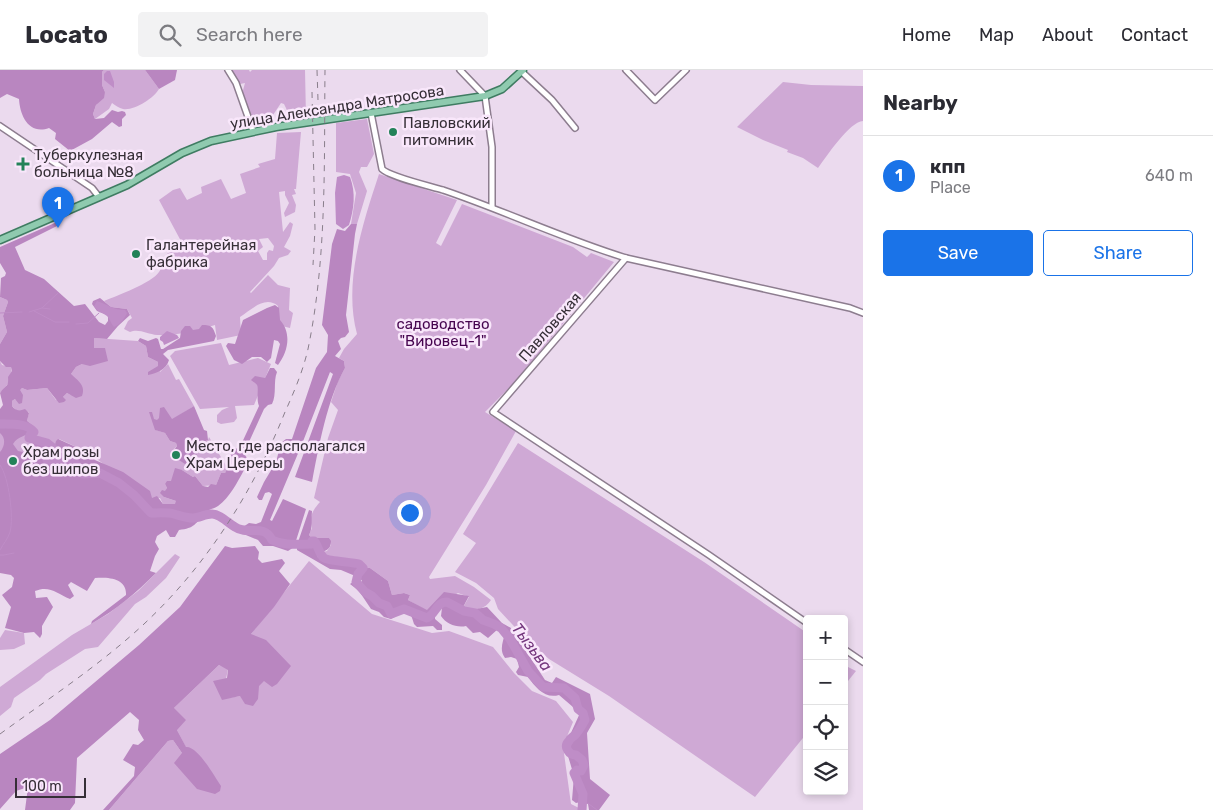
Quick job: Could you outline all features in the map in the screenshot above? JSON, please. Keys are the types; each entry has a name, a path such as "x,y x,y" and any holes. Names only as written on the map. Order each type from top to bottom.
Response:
{"main road":[{"name":"улица Александра Матросова","path":"0,240 127,185 196,146 253,131 485,96 502,88 523,71"}],"street":[{"path":"228,70 236,83 253,131"},
{"path":"460,70 485,96 492,146 492,207"},
{"path":"626,70 655,100 686,70"},
{"path":"523,71 552,100 575,128"},
{"path":"371,113 382,169 385,172 492,207 598,249 626,258 850,308 863,313"},
{"path":"0,126 92,188 99,197"},
{"name":"Павловская","path":"626,258 493,412 701,549 803,620"},
{"path":"848,652 863,662"}],"green space":[{"path":"104,70 145,70 159,89 148,100 133,108 123,109 112,103 109,109 95,119 93,114 96,105 105,92 102,85 102,72"},
{"path":"231,70 249,70 250,72 252,70 305,70 306,117 297,119 292,117 284,104 281,103 271,118 264,124 262,121 256,124 254,116 250,118 242,94 245,83 240,84"},
{"path":"783,82 811,85 863,86 863,121 851,127 845,133 818,168 803,158 787,152 788,150 737,127"},
{"path":"367,119 374,154 367,167 361,167 359,172 367,191 357,224 351,224 356,193 350,174 336,172 336,123"},
{"path":"301,132 296,189 294,189 296,194 292,195 296,205 295,212 285,217 284,213 289,203 285,191 279,192 283,232 290,222 293,224 290,236 284,247 291,251 288,255 279,258 250,292 268,275 278,285 290,288 289,310 293,313 290,328 278,325 278,306 268,302 258,305 240,317 241,335 217,340 215,325 172,335 157,335 140,331 130,332 124,329 132,318 127,309 111,307 104,301 133,289 155,276 160,270 167,254 182,243 159,200 173,190 180,188 187,200 202,193 201,187 221,179 231,199 246,193 240,174 260,167 258,164 275,159 277,133","holes":["268,238 274,246 273,251 269,250 267,253 267,260 263,260 258,251 263,247 259,239"]},
{"name":"садоводство \"Вировец-1\"","path":"379,174 457,200 436,243 441,246 462,204 573,247 587,257 591,253 614,262 514,383 485,412 516,431 486,485 429,577 430,579 455,576 491,600 486,606 477,609 466,611 462,609 469,597 458,593 427,611 408,600 410,595 404,593 392,595 388,581 370,568 361,568 336,559 317,557 318,553 327,551 331,545 329,538 312,538 309,535 312,528 312,514 320,502 314,498 328,438 338,410 331,402 338,381 345,368 344,361 339,358 357,334 352,294 354,273 361,232"},
{"path":"0,297 8,302 3,316 7,332 0,344"},
{"path":"94,338 138,341 146,346 148,357 158,362 160,372 168,364 176,380 179,379 194,406 156,430 165,433 170,441 176,443 177,446 174,449 190,463 203,442 208,440 209,437 228,469 225,473 221,473 216,485 203,486 195,476 193,477 182,470 171,482 165,484 167,488 164,497 176,501 176,504 163,504 160,498 152,499 87,452 59,439 62,452 60,455 49,446 24,453 0,455 0,421 27,421 29,412 16,410 12,406 12,401 15,399 18,401 19,390 22,388 27,390 47,388 56,400 67,393 71,395 71,374 76,367 82,364 94,348"},
{"path":"221,343 229,365 258,358 271,364 254,405 235,406 237,418 234,422 221,424 217,422 217,415 229,407 200,409 170,356 175,351"},
{"path":"0,361 2,365 11,367 12,375 0,393"},
{"path":"518,443 704,562 803,630 803,738 755,797 609,696 549,659 525,638 498,609 494,598 476,583 455,572 476,543 463,534"},
{"path":"175,554 180,557 166,578 146,597 135,604 98,647 85,649 46,674 14,698 11,707 0,716 0,687 72,635 108,614 138,591"},
{"path":"309,561 372,614 432,633 449,631 493,647 514,673 532,691 556,701 573,722 563,746 571,804 583,810 109,810 168,741 173,740 182,753 197,788 186,748 177,730 174,708 219,665 228,669 222,699 240,696 258,699 258,686 264,680 251,634"},
{"path":"5,630 24,633 25,644 14,649 0,650 0,638"},
{"path":"848,667 856,671 848,681"}],"shaded area":[{"path":"0,70 104,70 102,72 102,85 105,92 104,98 96,105 93,114 95,119 104,118 112,110 125,112 126,115 122,119 122,126 119,127 112,122 92,139 70,151 55,139 56,133 49,128 36,129 27,122 21,112 19,99 7,94 0,98"},
{"path":"145,70 177,70 175,80 159,89"},
{"path":"110,71 114,88 104,80 104,74"},
{"path":"344,175 350,177 354,201 349,225 343,229 336,224 335,193 337,177"},
{"path":"57,222 59,225 15,247 25,270 44,279 74,306 85,304 99,322 105,325 108,321 108,315 97,311 92,304 93,301 100,298 111,307 127,309 130,315 107,339 94,338 94,348 105,348 108,361 90,366 82,364 76,367 71,374 82,386 82,396 76,398 67,393 63,397 66,400 59,403 47,388 27,390 22,388 20,390 23,395 22,403 19,404 15,399 12,401 12,406 18,410 25,409 29,413 27,421 34,427 33,431 13,444 18,451 23,452 35,441 45,443 56,453 60,454 62,452 55,445 58,439 87,452 95,460 123,472 150,491 152,498 157,496 163,504 175,504 176,501 164,497 160,493 167,488 165,484 167,481 171,481 175,468 193,477 195,476 203,486 216,485 221,473 225,473 229,466 228,460 234,448 239,449 259,406 258,386 251,380 255,376 265,378 270,368 274,368 277,372 272,404 264,409 244,453 248,460 240,465 244,470 233,490 226,498 218,506 206,512 192,527 179,530 175,537 170,537 166,530 157,536 155,542 159,549 150,571 156,573 125,601 91,624 92,621 126,595 125,589 120,582 111,578 95,578 87,591 71,582 68,585 74,596 70,599 49,589 35,591 36,598 47,597 53,607 42,626 40,638 34,632 24,633 5,628 11,607 2,595 12,587 14,578 11,575 0,573 0,452 4,442 0,433 0,409 3,405 0,393 7,385 8,377 12,371 11,367 6,367 0,361 0,344 7,332 3,316 8,302 0,297 1,278 6,273 0,263 0,247"},
{"path":"351,224 357,224 346,315 349,332 338,341 341,349 335,356 344,361 345,368 328,409 312,482 295,477 333,374 330,372 270,520 272,521 283,499 306,509 294,547 288,551 273,546 263,546 258,540 241,533 243,527 249,523 256,524 261,522 272,494 269,492 265,493 262,500 259,500 257,497 276,462 281,443 286,439 292,439 316,368 327,352 328,335 322,325 332,244 337,229 345,231"},
{"path":"97,301 125,310 127,313 122,321 114,327 107,316 94,306"},
{"path":"275,305 279,308 280,320 284,325 287,337 286,348 278,365 275,363 280,344 274,340 271,358 267,362 261,357 252,357 242,364 234,360 226,346 228,343 235,344 243,320"},
{"path":"202,325 210,326 213,329 216,336 214,341 168,350 163,354 169,360 166,366 158,372 148,375 148,372 158,366 158,362 148,357 146,346 138,341 140,338 148,341 156,338 161,349 163,349 180,338 181,331 185,326 190,326 193,330 199,329"},
{"path":"167,331 177,335 179,338 164,345 160,337"},
{"path":"194,406 204,430 207,431 208,440 203,442 193,461 185,464 173,456 172,453 177,446 176,443 170,441 165,433 155,430 149,412 152,412 154,419 157,420 160,408 164,407 172,419"},
{"path":"309,510 312,511 309,535 312,538 329,538 331,541 329,548 318,553 317,557 336,559 361,568 370,568 388,581 392,595 404,593 410,595 408,600 427,610 444,592 469,596 462,609 466,611 487,607 502,623 511,628 545,680 552,683 556,677 590,694 595,719 587,733 590,779 610,795 599,810 589,810 588,804 585,801 576,803 572,800 574,776 565,746 580,713 559,695 545,694 528,677 518,675 516,672 519,667 517,659 505,658 502,652 505,633 498,629 488,638 480,632 473,633 466,626 452,625 441,616 442,608 440,606 435,609 435,619 442,625 442,630 437,630 433,626 417,627 410,614 403,610 391,619 371,609 359,591 350,584 353,582 360,583 362,581 360,578 341,570 330,569 297,550"},
{"path":"225,546 232,548 255,546 259,552 258,559 262,563 282,559 285,563 279,571 290,584 274,607 251,634 266,640 291,666 277,684 272,687 264,681 259,686 258,699 253,706 245,704 240,696 222,700 213,681 227,678 228,670 219,665 174,708 186,720 177,730 186,747 196,751 201,756 221,786 220,791 215,794 197,789 174,763 182,753 173,740 168,741 109,810 103,810 134,776 135,767 123,760 133,744 138,745 144,740 138,730 139,720 130,712 77,758 75,803 70,810 25,810 28,787 16,791 0,809 0,754 50,720 139,645 180,607"}],"waterway":[{"path":"29,312 42,308 58,293"},
{"path":"42,308 50,309"},
{"path":"34,311 55,322 69,322"},
{"path":"0,313 22,312"},
{"path":"76,324 88,323 99,313"},
{"name":"Тызьва","path":"0,424 19,425 31,429 34,432 29,438 47,443 52,447 46,457 47,460 76,464 83,474 100,473 119,483 134,495 151,513 168,513 193,518 215,514 240,529 265,532 272,540 277,542 311,544 314,541 324,558 359,564 363,568 358,574 356,582 379,603 387,606 391,614 404,609 427,618 438,606 447,602 464,611 475,613 483,620 501,628 510,639 528,671 543,687 564,688 575,698 578,709 583,713 585,720 578,732 567,743 569,752 582,760 584,765 581,771 577,770 574,773 583,794 582,810"},
{"path":"0,465 8,488 11,517 9,535 0,550"},
{"path":"0,555 14,553"},
{"path":"583,802 597,810"}],"railway":[{"path":"317,70 318,100"},
{"path":"0,734 110,654 167,601 208,552 243,499 258,471 301,373 308,349 314,314 319,280 323,210 325,70"},
{"path":"312,92 315,229 313,265"}],"place":[{"name":"Павловский питомник","path":"393,132"},
{"name":"Туберкулезная больница №8","path":"23,164"},
{"name":"кпп","path":"58,228"},
{"name":"Галантерейная фабрика","path":"136,254"},
{"name":"Место, где располагался Храм Цереры","path":"176,455"},
{"name":"Храм розы без шипов","path":"13,461"}]}
